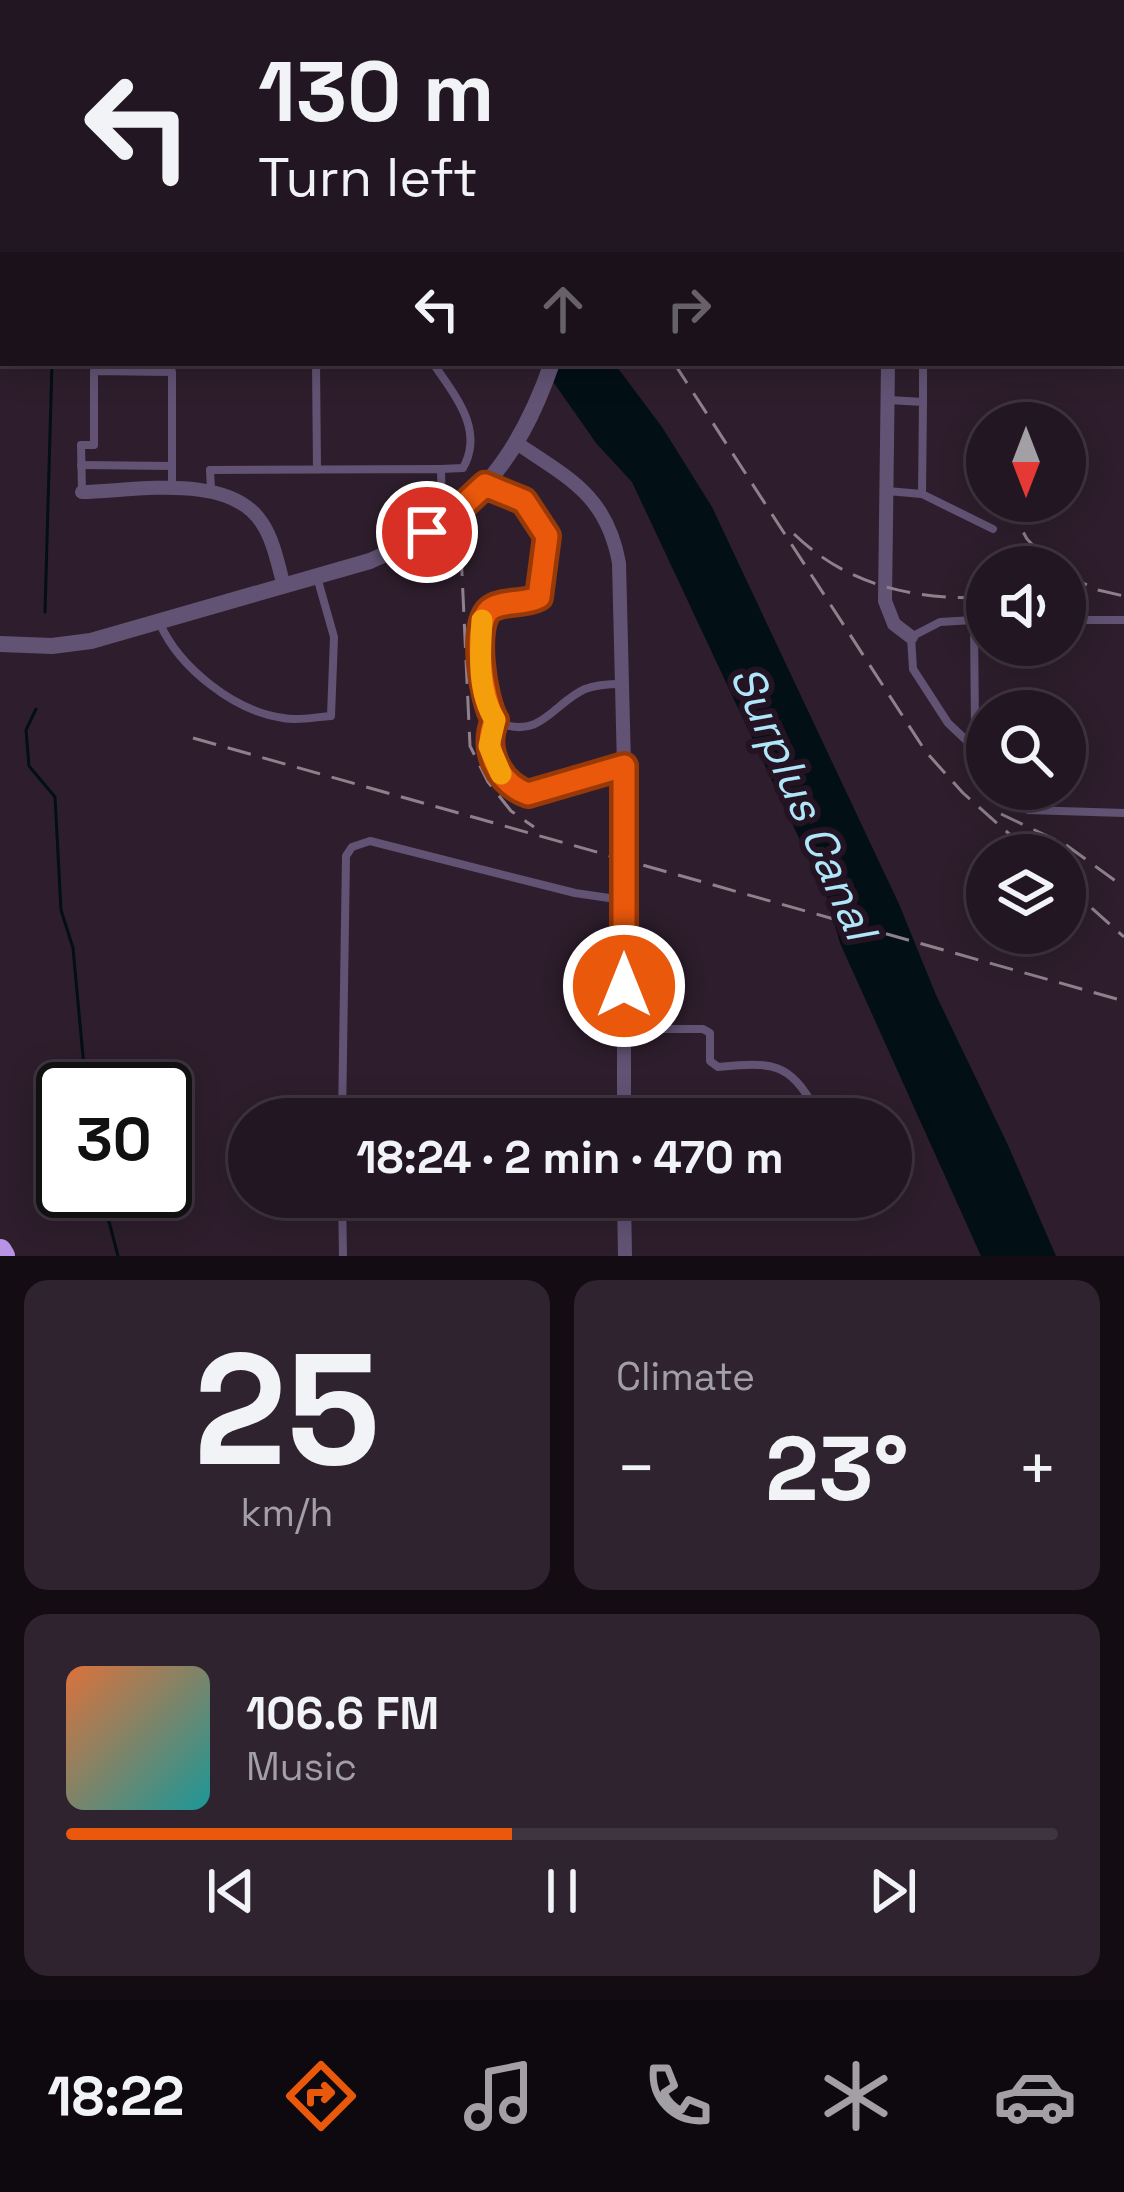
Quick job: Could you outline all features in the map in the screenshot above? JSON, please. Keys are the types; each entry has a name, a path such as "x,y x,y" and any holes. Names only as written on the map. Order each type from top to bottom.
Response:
{"street":[{"path":"0,644 72,644 370,561 442,523 485,485 518,444 551,366"},
{"path":"888,366 886,608 894,625 911,637"},
{"path":"518,444 595,500 613,532 620,563 624,1098"},
{"path":"82,492 211,490 235,498 262,522 284,586"},
{"path":"624,1218 625,1256"}],"lane":[{"path":"316,366 317,469"},
{"path":"211,490 210,470 464,468 470,455 470,422 435,366"},
{"path":"922,366 922,494"},
{"path":"82,492 81,446 94,445 94,371 172,372 172,490"},
{"path":"888,400 923,401"},
{"path":"81,465 172,466"},
{"path":"441,469 442,523"},
{"path":"485,485 524,501 547,536 539,597 527,603 496,605 486,611 482,622 482,679 486,706 495,720 510,727 530,726 550,718 585,689 623,684"},
{"path":"885,491 922,494 993,529"},
{"path":"160,622 168,643 192,669 238,702 284,718 331,716 334,637 317,577"},
{"path":"966,620 940,622 911,637 913,669 948,723 966,739"},
{"path":"1086,620 1124,620"},
{"path":"495,720 489,746 505,781 515,789 539,793 624,766"},
{"path":"1028,810 1124,813"},
{"path":"342,1098 346,856 352,847 370,841 575,893 624,900"},
{"path":"624,1029 703,1029 710,1033 710,1060 718,1067 764,1064 799,1079 809,1098"},
{"path":"342,1218 343,1256"}],"water":[{"name":"Surplus Canal","path":"542,366 616,366 712,507 899,904 1056,1256 981,1256 840,943 827,898 632,482 596,443"}],"waterway":[{"path":"45,612 52,366"},
{"path":"36,709 26,730 29,766 55,797 61,910 73,948 84,1062"},
{"path":"108,1218 118,1256"}],"railway":[{"path":"676,366 926,752 1009,834"},
{"path":"1018,522 1034,546"},
{"path":"794,534 860,578 908,592 966,597"},
{"path":"461,552 470,746 488,782 511,811 534,827"},
{"path":"1086,585 1124,596"},
{"path":"193,738 1124,1001"},
{"path":"1001,814 1066,845 1124,887"},
{"path":"1086,903 1124,937"}],"slow traffic":[{"path":"482,620 482,679 486,706 495,720 489,746 501,774"}],"route":[{"path":"427,532 485,485 524,501 547,536 539,597 527,603 496,605 486,611 482,622 482,679 486,706 495,720 489,746 505,781 528,794 624,766 624,986"}]}
